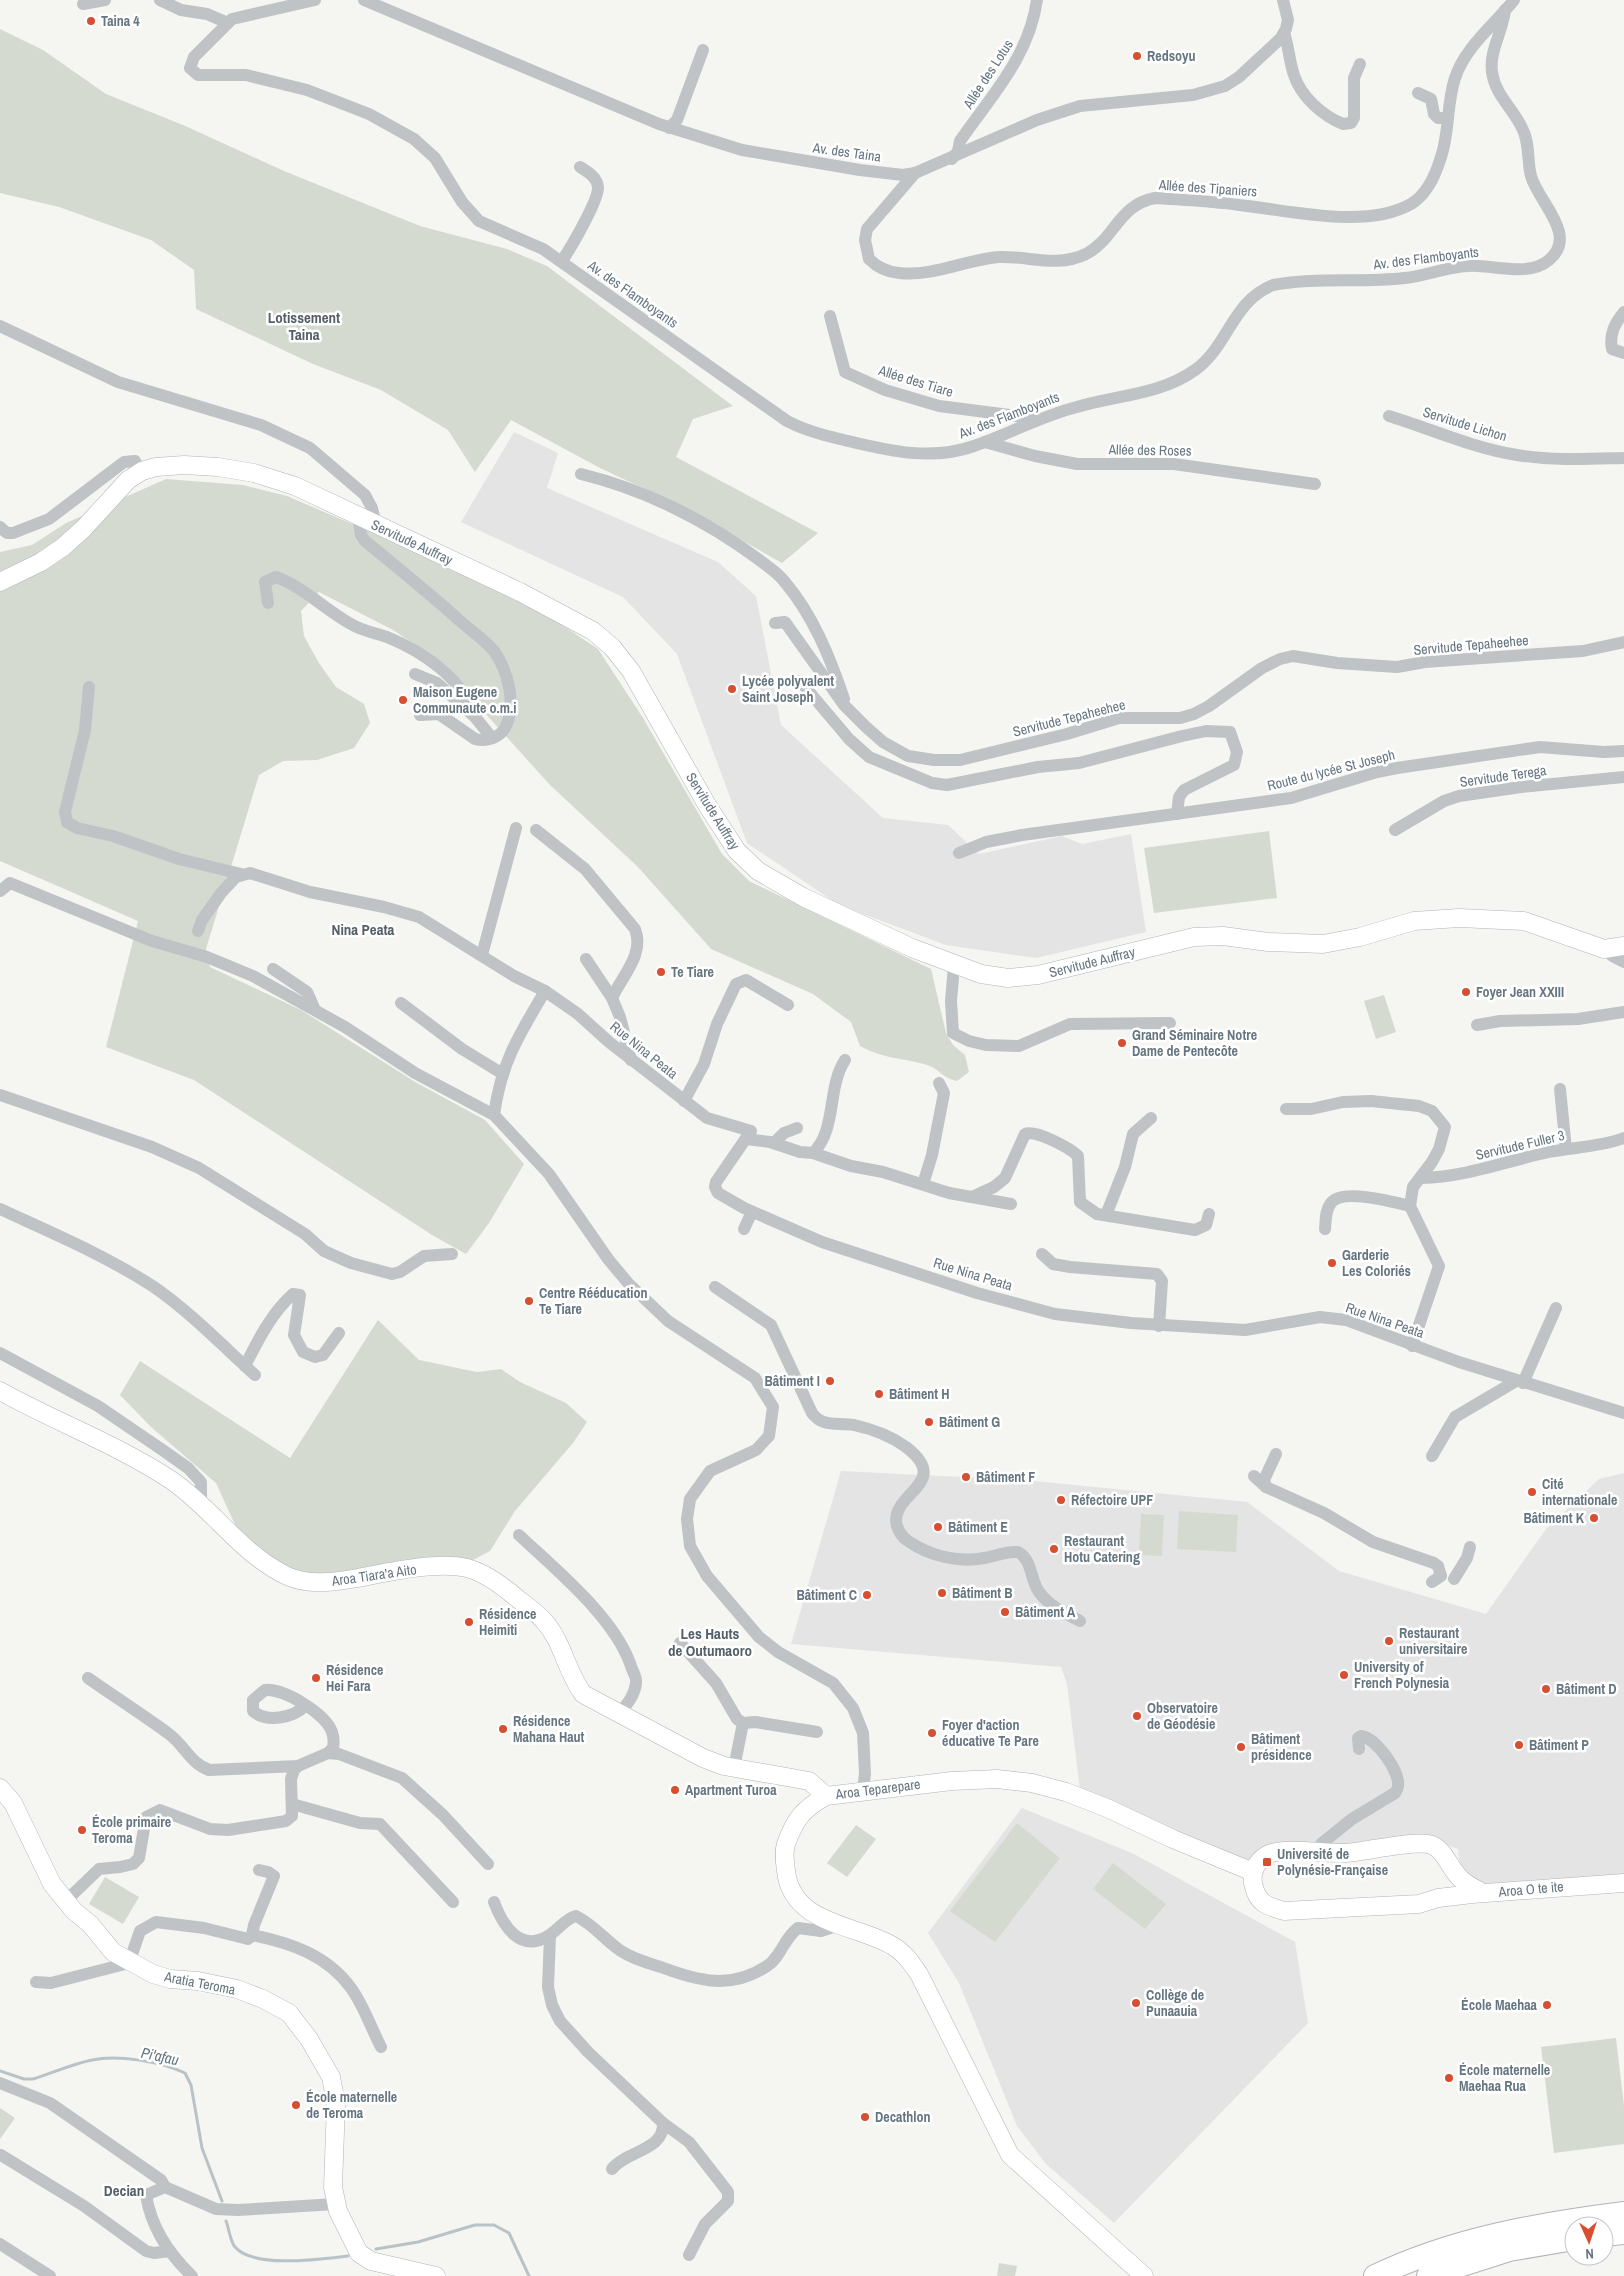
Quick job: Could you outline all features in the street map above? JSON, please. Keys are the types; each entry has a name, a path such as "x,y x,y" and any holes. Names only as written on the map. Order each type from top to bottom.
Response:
{"highway":[{"path":"1375,2276 1427,2254 1488,2235 1553,2222 1624,2213"},
{"path":"1428,2276 1509,2250 1564,2240"}],"main road":[{"name":"Servitude Auffray","path":"0,582 41,562 63,547 84,528 128,480 141,472 156,467 184,465 218,467 254,474 295,486 529,596 593,631 612,647 631,671 707,806 737,851 758,871 802,896 954,966 981,974 1008,978 1038,975 1194,937 1223,936 1268,942 1323,944 1360,937 1414,920 1459,918 1524,922 1604,949 1624,946"},
{"name":"Aroa Tiara'a Aito","path":"0,1390 171,1480 264,1563 289,1576 305,1582 338,1582 432,1566 452,1565 468,1568 487,1577 504,1587 544,1621 557,1640 576,1684 583,1694 703,1758 734,1768 809,1781 826,1796"},
{"name":"Aroa Teparepare","path":"1144,2276 1010,2155 984,2107 924,1983 908,1959 896,1948 881,1939 819,1917 798,1899 787,1878 784,1851 793,1825 810,1805 826,1796 862,1790 988,1779 1032,1783 1066,1792 1253,1872"},
{"name":"Aratia Teroma","path":"0,1788 13,1803 52,1884 64,1900 90,1924 113,1952 129,1962 170,1980 198,1981 237,1989 263,1998 289,2013 309,2039 331,2077 336,2103 333,2187 338,2211 360,2253 371,2261 436,2276"},
{"path":"1253,1872 1258,1863 1276,1851 1322,1854 1370,1852 1419,1843 1433,1846 1446,1857 1451,1869 1462,1880 1483,1893"},
{"path":"1438,1898 1449,1883 1451,1869"},
{"name":"Aroa O te ite","path":"1253,1872 1252,1880 1256,1898 1264,1905 1284,1911 1419,1904 1438,1898 1483,1893 1624,1883"}],"street":[{"path":"83,4 105,0"},
{"path":"160,0 181,10 207,14 228,23 235,19 315,0"},
{"name":"Av. des Taina","path":"364,0 669,128 720,145 860,170 902,175 915,173 952,159 1037,120 1080,106 1194,95 1218,90 1239,78 1284,33"},
{"name":"Allée des Lotus","path":"952,159 958,151 960,141 1019,58 1031,29 1038,0"},
{"path":"1283,0 1288,20 1284,33 1289,45 1294,75 1304,93 1320,110 1343,124 1351,123 1354,118 1354,78 1360,64"},
{"name":"Allée des Tipaniers","path":"915,173 867,229 865,240 869,259 887,271 912,274 992,258 1016,257 1056,262 1088,253 1099,245 1133,207 1144,200 1155,198 1237,204 1328,216 1363,216 1402,208 1417,200 1434,176 1446,141 1453,85 1463,59 1514,0"},
{"name":"Av. des Flamboyants","path":"228,23 192,58 190,66 193,73 199,76 236,74 257,77 336,100 368,114 425,147 435,158 462,202 478,221 528,241 562,262 763,405 803,429 883,450 908,453 951,452 985,442 1036,420 1077,406 1160,389 1179,381 1198,368 1212,354 1248,300 1260,291 1273,285 1407,278 1471,265 1522,268 1540,266 1548,261 1559,246 1559,226 1531,177 1522,128 1495,86 1492,72 1491,62 1501,34 1505,10"},
{"path":"669,128 677,120 703,50"},
{"path":"1418,93 1431,99 1434,114 1438,118 1448,118"},
{"path":"562,262 574,242 597,194 598,185 592,176 580,167"},
{"path":"1624,312 1613,328 1611,341 1612,349 1624,353"},
{"name":"Allée des Tiare","path":"830,316 846,372 885,390 939,406 1033,418 1036,420"},
{"path":"0,326 114,380 261,425 310,448 365,495 372,508 376,525"},
{"name":"Servitude Lichon","path":"1389,416 1478,446 1516,455 1565,460 1624,458"},
{"name":"Allée des Roses","path":"985,442 1035,456 1077,464 1174,464 1315,484"},
{"path":"0,527 7,533 13,533 49,520 124,462 135,461 141,472"},
{"path":"581,474 610,481 696,519 730,538 779,576 797,598 824,644 848,708"},
{"path":"358,516 361,535 365,542 417,582 493,650 504,670 509,685 510,712 504,730 492,738 482,741 476,739 439,714 420,715"},
{"path":"268,603 265,582 272,577 276,577 354,626 404,645 442,670 460,686 476,718"},
{"name":"Servitude Tepaheehee","path":"775,623 785,622 820,673 848,708 883,742 908,756 960,760 1067,734 1119,718 1180,718 1194,714 1210,706 1262,668 1280,659 1293,656 1338,663 1397,667 1425,662 1583,651 1624,642"},
{"path":"416,674 437,682 476,718 492,738"},
{"path":"800,681 849,739 869,757 932,783 948,785 1038,767 1078,763 1182,736 1206,732 1230,732 1237,752 1234,765 1184,790 1179,797 1177,814"},
{"name":"Rue Nina Peata","path":"89,687 85,730 65,812 68,822 77,828 113,836 179,858 241,874 250,873 310,892 375,905 419,917 456,942 544,991 578,1014 631,1060 707,1118 751,1131 716,1182 715,1188 718,1193 752,1212 822,1242 977,1293 1055,1314 1159,1326 1245,1330 1320,1317 1346,1320 1412,1346 1520,1382 1624,1413"},
{"name":"Route du lycée St Joseph","path":"959,853 986,842 1022,835 1291,798 1377,772 1540,747 1604,752 1624,751"},
{"name":"Servitude Terega","path":"1395,830 1444,801 1459,796 1624,777"},
{"path":"482,955 516,828"},
{"path":"536,830 585,869 635,929 639,940 638,951 612,998"},
{"path":"198,931 202,920 221,893 241,874"},
{"path":"3,884 152,941 230,966 314,1008 374,1044 414,1073 494,1115 549,1174 608,1259 628,1283 668,1321 755,1378 773,1407 769,1436 756,1450 710,1471 690,1499 687,1519 690,1546 707,1576 759,1637 778,1652 833,1683 853,1708 863,1733 865,1774 862,1790"},
{"path":"1604,949 1624,962"},
{"path":"586,959 612,998 620,1017 631,1060"},
{"path":"954,966 951,1001 953,1033 970,1041 986,1045 1019,1046 1070,1024 1170,1024"},
{"path":"273,969 307,992 314,1008"},
{"path":"684,1101 704,1064 717,1024 736,984 746,980 788,1005"},
{"path":"494,1115 508,1055 544,991"},
{"path":"402,1004 462,1049 503,1074"},
{"path":"1477,1025 1500,1021 1578,1019 1624,1012"},
{"path":"813,1154 823,1139 836,1083 845,1060"},
{"path":"923,1184 932,1155 944,1093 939,1083"},
{"path":"1560,1090 1566,1149"},
{"path":"0,1095 152,1147 199,1168 305,1234 324,1251 351,1263 392,1274 400,1272 424,1256 452,1254"},
{"path":"1286,1109 1311,1109 1342,1102 1372,1101 1418,1106 1432,1111 1445,1127 1439,1149 1422,1178 1414,1187 1410,1206 1439,1266 1412,1346"},
{"path":"1106,1215 1125,1167 1133,1134 1151,1118"},
{"path":"774,1144 784,1133 797,1128"},
{"path":"972,1197 994,1187 1006,1178 1025,1134 1033,1132 1072,1150 1078,1156 1080,1202 1097,1214 1195,1230 1206,1225 1209,1214"},
{"name":"Servitude Fuller 3","path":"1422,1178 1474,1171 1566,1149 1608,1143 1624,1138"},
{"path":"746,1139 774,1144 851,1166 883,1172 949,1193 1011,1204"},
{"path":"1325,1229 1327,1208 1332,1200 1340,1197 1365,1197 1410,1206"},
{"path":"0,1209 55,1233 117,1264 155,1288 198,1323 255,1375"},
{"path":"744,1229 752,1212"},
{"path":"1042,1254 1053,1264 1070,1267 1157,1274 1162,1281 1159,1326"},
{"path":"715,1286 771,1325 810,1409 818,1420 831,1424 854,1425 882,1434 906,1448 920,1461 924,1472 921,1482 896,1512 900,1533 907,1540 935,1554 952,1559 976,1560 1018,1552 1026,1559 1035,1584 1043,1597 1051,1605 1080,1620"},
{"path":"245,1366 264,1332 284,1302 293,1294 300,1295 294,1335 303,1352 315,1357 323,1355 339,1333"},
{"path":"1432,1456 1455,1417 1520,1382 1556,1308"},
{"path":"0,1353 98,1406 188,1468 201,1482 201,1507"},
{"path":"1266,1487 1264,1480 1276,1454"},
{"path":"1254,1476 1266,1487 1324,1513 1372,1542 1434,1563 1438,1566 1441,1576 1432,1582"},
{"path":"520,1535 592,1607 617,1636 629,1657 637,1682 631,1699 620,1713"},
{"path":"1454,1579 1467,1558 1470,1547"},
{"path":"680,1643 716,1683 738,1719 743,1723 754,1722 817,1732"},
{"path":"88,1678 171,1736 185,1749 196,1765 209,1770 298,1766 328,1753 333,1748 332,1730 323,1719 304,1706"},
{"path":"734,1768 743,1723"},
{"path":"1322,1854 1322,1844 1334,1832 1395,1793 1398,1786 1396,1773 1386,1756 1373,1741 1361,1736 1358,1738 1359,1749"},
{"path":"328,1753 339,1754 402,1778 443,1815 488,1864"},
{"path":"64,1900 80,1889 99,1869 120,1868 136,1862 139,1858 146,1817 160,1810 210,1829 228,1830 286,1821 292,1816 291,1778 298,1766"},
{"path":"292,1804 360,1823 380,1824 453,1902"},
{"path":"36,1982 51,1983 129,1962 140,1931 156,1922 204,1928 248,1939 252,1935 254,1925 274,1876 259,1870"},
{"path":"494,1902 515,1937 523,1942 535,1942 550,1936 556,1928 576,1916 594,1927 623,1953 697,1980 734,1980 766,1967 774,1961 783,1944 798,1928 821,1931 839,1925"},
{"path":"252,1935 306,1950 325,1961 352,1989 380,2047"},
{"path":"550,1936 548,1987 552,2005 560,2021 588,2052 663,2123 689,2142 728,2192 728,2201 705,2224 689,2255"},
{"path":"0,2083 50,2103 161,2180 165,2188 216,2209 238,2210 336,2204"},
{"path":"612,2169 619,2160 657,2142 663,2132 663,2123"},
{"path":"1,2154 84,2206 146,2251 154,2253 170,2251"},
{"path":"165,2188 146,2195 148,2208 162,2241 192,2276"},
{"path":"0,2244 50,2276"}],"shaded area":[{"path":"0,29 43,50 106,94 183,125 284,171 420,226 507,249 547,266 733,406 693,419 676,457 818,533 782,563 683,507 600,468 511,420 475,472 448,430 381,390 313,364 196,309 194,270 151,240 59,207 0,193"},
{"name":"Lycée polyvalent Saint Joseph","path":"514,432 558,453 547,488 718,562 756,596 781,725 883,818 948,825 979,854 1062,836 1082,844 1131,834 1146,932 1036,958 946,945 839,905 747,843 677,654 623,597 461,522"},
{"path":"166,479 243,485 287,496 378,535 541,611 598,649 643,718 722,854 749,881 931,969 946,1033 953,1045 965,1055 969,1072 957,1081 948,1078 927,1065 869,1051 860,1046 851,1022 813,994 711,949 638,867 550,785 483,711 447,666 393,630 319,592 301,611 304,636 319,663 336,687 364,704 370,723 354,748 317,760 283,761 259,775 206,949 210,967 301,1010 417,1083 485,1120 524,1164 489,1223 466,1254 432,1235 194,1080 106,1047 138,921 0,861 0,552 32,545 66,523"},
{"path":"1269,831 1277,898 1154,913 1144,848"},
{"path":"1384,995 1396,1032 1376,1039 1364,1001"},
{"path":"378,1320 419,1360 477,1372 501,1369 520,1382 566,1403 587,1422 573,1443 515,1511 490,1551 471,1561 317,1578 283,1566 237,1529 216,1483 151,1427 120,1395 140,1361 290,1458"},
{"name":"University of French Polynesia","path":"841,1471 1024,1480 1247,1502 1339,1571 1486,1614 1546,1529 1599,1479 1624,1473 1624,1877 1485,1888 1465,1875 1459,1860 1458,1849 1426,1837 1319,1850 1249,1867 1080,1790 1067,1684 1061,1667 791,1644"},
{"path":"1179,1511 1238,1515 1236,1552 1177,1549"},
{"path":"1141,1514 1164,1515 1162,1556 1139,1555"},
{"name":"Collège de Punaauia","path":"1022,1808 1134,1854 1295,1942 1308,2023 1114,2223 1046,2164 1017,2126 959,1983 928,1933"},
{"path":"1017,1823 1060,1858 995,1942 950,1911"},
{"path":"856,1825 876,1839 847,1877 827,1863"},
{"path":"1113,1863 1166,1904 1145,1929 1093,1889"},
{"path":"105,1877 139,1897 123,1924 89,1904"},
{"path":"1616,2038 1624,2106 1624,2144 1554,2153 1541,2047"},
{"path":"0,2108 15,2118 0,2139"},
{"path":"999,2263 1017,2266 1015,2276 997,2276"}],"waterway":[{"name":"Pi'afau","path":"0,2071 24,2079 33,2079 85,2062 102,2058 114,2058 152,2062 185,2073 191,2085 202,2148 222,2201"},
{"name":"Pi'afau","path":"226,2221 235,2247 244,2254 257,2258 289,2261 348,2256"},
{"name":"Pi'afau","path":"376,2249 418,2242 475,2225 494,2225 509,2233 529,2276"}],"place":[{"name":"Taina 4","path":"91,21"},
{"name":"Redsoyu","path":"1137,56"},
{"name":"Lycée polyvalent Saint Joseph","path":"732,689"},
{"name":"Maison Eugene Communaute o.m.i","path":"403,700"},
{"name":"Te Tiare","path":"661,972"},
{"name":"Foyer Jean XXIII","path":"1466,992"},
{"name":"Grand Séminaire Notre Dame de Pentecôte","path":"1122,1043"},
{"name":"Garderie Les Coloriés","path":"1332,1263"},
{"name":"Centre Rééducation Te Tiare","path":"529,1301"},
{"name":"Bâtiment I","path":"830,1381"},
{"name":"Bâtiment H","path":"879,1394"},
{"name":"Bâtiment G","path":"929,1422"},
{"name":"Bâtiment F","path":"966,1477"},
{"name":"Cité internationale","path":"1532,1492"},
{"name":"Réfectoire UPF","path":"1061,1500"},
{"name":"Bâtiment K","path":"1594,1518"},
{"name":"Bâtiment E","path":"938,1527"},
{"name":"Restaurant Hotu Catering","path":"1054,1549"},
{"name":"Bâtiment B","path":"942,1593"},
{"name":"Bâtiment C","path":"867,1595"},
{"name":"Bâtiment A","path":"1005,1612"},
{"name":"Résidence Heimiti","path":"469,1622"},
{"name":"Restaurant universitaire","path":"1389,1641"},
{"name":"University of French Polynesia","path":"1344,1675"},
{"name":"Résidence Hei Fara","path":"316,1678"},
{"name":"Bâtiment D","path":"1546,1689"},
{"name":"Observatoire de Géodésie","path":"1137,1716"},
{"name":"Résidence Mahana Haut","path":"503,1729"},
{"name":"Foyer d'action éducative Te Pare","path":"932,1733"},
{"name":"Bâtiment P","path":"1519,1745"},
{"name":"Bâtiment présidence","path":"1241,1747"},
{"name":"Apartment Turoa","path":"675,1790"},
{"name":"École primaire Teroma","path":"82,1830"},
{"name":"Université de Polynésie-Française","path":"1267,1862"},
{"name":"Collège de Punaauia","path":"1136,2003"},
{"name":"École Maehaa","path":"1547,2005"},
{"name":"École maternelle Maehaa Rua","path":"1449,2078"},
{"name":"École maternelle de Teroma","path":"296,2105"},
{"name":"Decathlon","path":"865,2117"}],"district":[{"name":"Lotissement Taina","path":"304,326"},
{"name":"Nina Peata","path":"363,929"},
{"name":"Les Hauts de Outumaoro","path":"710,1642"},
{"name":"Decian","path":"124,2190"}]}
